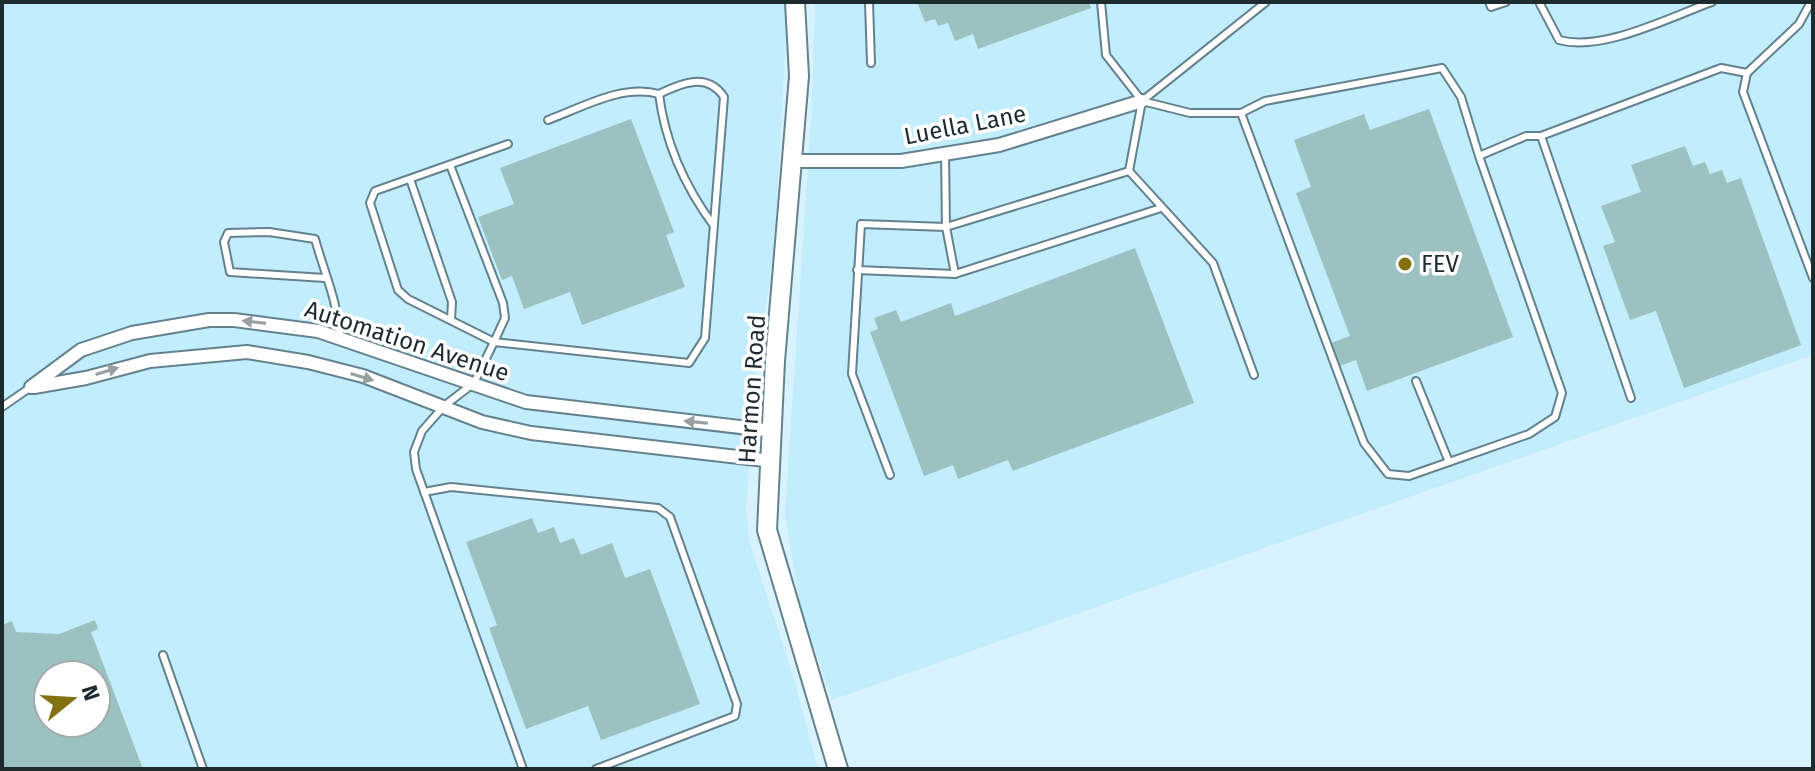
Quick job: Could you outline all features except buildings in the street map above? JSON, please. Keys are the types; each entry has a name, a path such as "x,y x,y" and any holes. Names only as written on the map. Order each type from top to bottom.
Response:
{"street":[{"name":"Harmon Road","path":"795,2 799,76 775,361 767,530 838,769"},
{"name":"Luella Lane","path":"792,161 901,161 999,145 1142,101"},
{"name":"Automation Avenue","path":"31,387 81,350 132,333 209,320 285,326 340,337 526,402 774,431"},
{"name":"Automation Avenue","path":"31,387 86,378 150,361 247,352 349,373 482,422 531,433 772,461"}],"lane":[{"path":"869,2 871,63"},
{"path":"1101,2 1106,55 1142,101 1190,113 1241,113 1265,101 1442,68 1461,97 1562,393 1555,417 1529,434 1409,476 1388,474 1364,443 1241,113"},
{"path":"1129,171 1142,101 1266,2"},
{"path":"1489,2 1491,7 1506,2"},
{"path":"1539,2 1559,40 1572,44 1594,43 1712,2"},
{"path":"1811,2 1799,24 1747,73 1743,92 1813,278"},
{"path":"1479,156 1526,136 1541,136 1721,68 1747,73"},
{"path":"508,144 375,191 370,203 398,290 408,299 494,342 689,363 705,338 724,97 717,87 702,80 659,94 641,90 625,92 548,120"},
{"path":"659,94 663,125 686,183 714,226"},
{"path":"1541,136 1631,398"},
{"path":"945,154 946,227 955,274"},
{"path":"450,165 503,303 505,318 474,383 444,406 422,431 414,452 424,492 523,769"},
{"path":"1129,171 1213,263 1254,375"},
{"path":"890,475 852,374 861,224 946,227 1129,171"},
{"path":"410,179 452,302 451,321"},
{"path":"857,270 955,274 1161,208"},
{"path":"325,278 230,272 224,242 228,233 269,232 315,239 325,278 337,301 340,337"},
{"path":"1416,381 1449,462"},
{"path":"2,407 31,387"},
{"path":"424,492 451,487 467,488 658,508 670,517 737,704 735,716 596,769"},
{"path":"163,655 203,769"}],"shaded area":[{"path":"2,2 788,2 776,215 770,281 756,358 746,510 750,544 793,676 818,769 2,769"},
{"path":"815,2 1813,2 1813,355 832,700 800,606 785,513 812,104"}],"place":[{"name":"FEV","path":"1405,264"}]}
